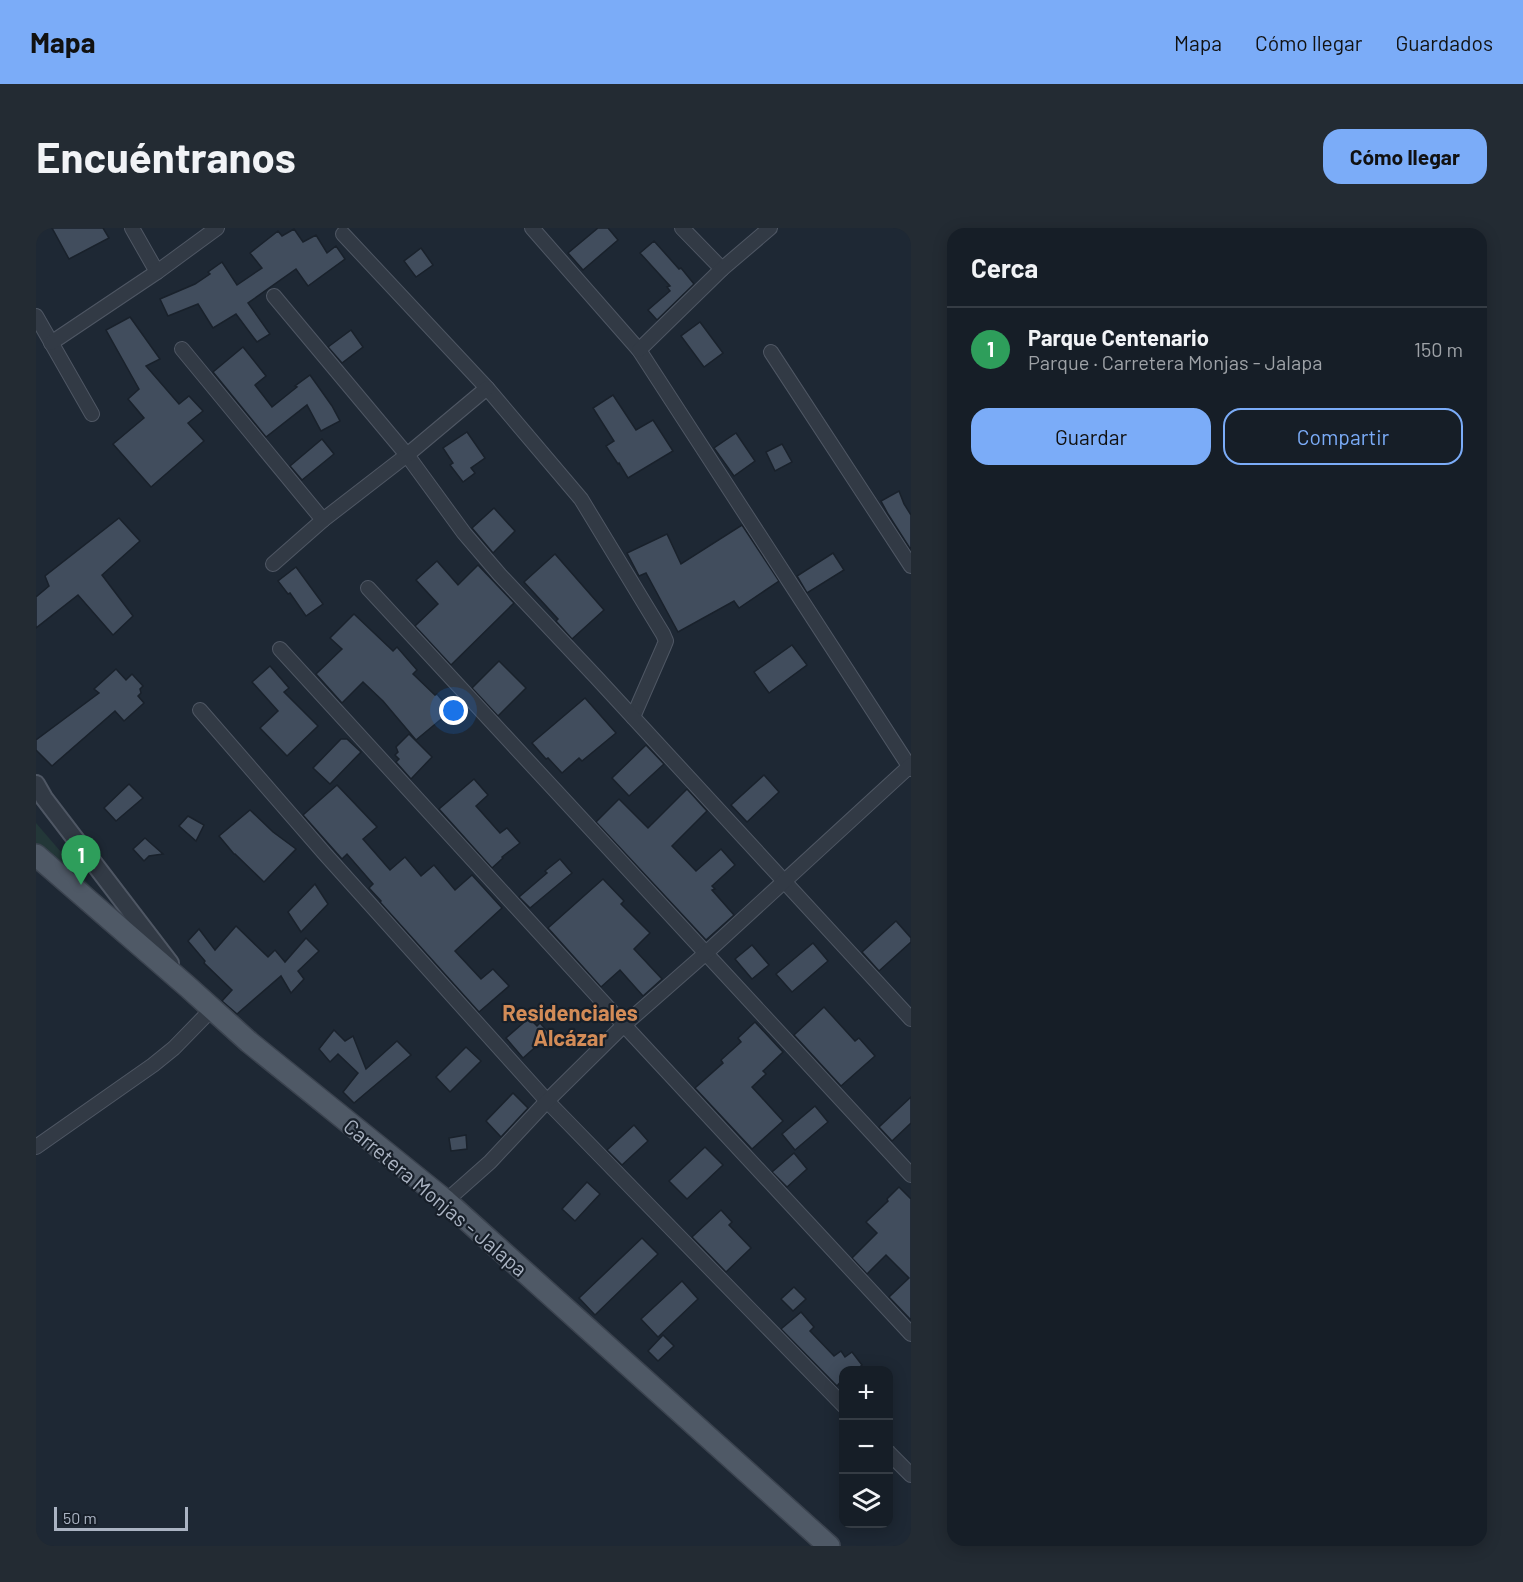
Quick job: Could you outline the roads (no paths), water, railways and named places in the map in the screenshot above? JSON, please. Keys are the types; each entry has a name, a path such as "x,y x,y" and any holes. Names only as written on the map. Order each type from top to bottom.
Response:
{"main road":[{"name":"Carretera Monjas - Jalapa","path":"36,855 249,1042 446,1201 829,1546"}],"street":[{"path":"132,228 157,272"},
{"path":"51,343 157,272 217,228"},
{"path":"446,1201 490,1162 547,1101 624,1025 910,767 639,350 532,228"},
{"path":"682,228 722,269"},
{"path":"639,350 722,269 770,228"},
{"path":"343,234 487,388 581,499 663,634 666,640 664,646 633,717"},
{"path":"274,296 407,455 464,533 500,575 911,1019"},
{"path":"36,315 92,414"},
{"path":"182,349 323,520"},
{"path":"771,352 911,566"},
{"path":"273,564 323,520 407,455 487,388"},
{"path":"368,588 911,1175"},
{"path":"280,649 911,1334"},
{"path":"200,710 333,863 547,1101 839,1402"},
{"path":"38,791 188,987"},
{"path":"36,1147 153,1065 174,1048 212,1009"},
{"path":"893,1457 911,1475"}],"place":[{"name":"Parque Centenario","path":"81,885"}],"district":[{"name":"Residenciales Alcázar","path":"570,1024"}]}
